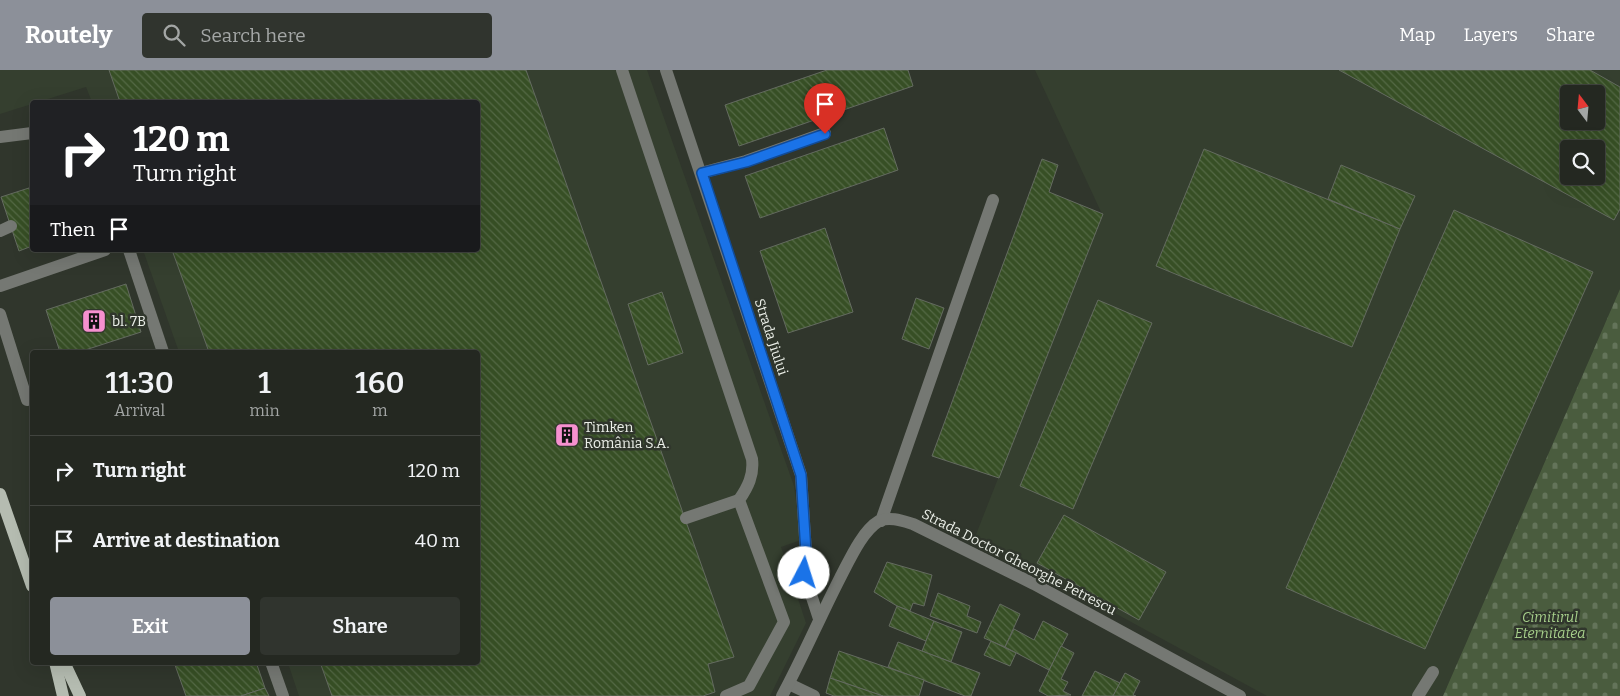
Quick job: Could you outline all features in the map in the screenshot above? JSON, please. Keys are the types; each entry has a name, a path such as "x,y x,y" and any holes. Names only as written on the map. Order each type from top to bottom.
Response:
{"main road":[{"path":"0,494 30,580"},
{"path":"56,665 63,696"},
{"path":"65,665 80,696"}],"street":[{"path":"622,70 752,459 753,470 746,490 739,500 686,518"},
{"name":"Strada Jiului","path":"666,70 702,173 801,475 806,552 804,573 818,620"},
{"path":"0,136 30,133"},
{"path":"702,173 746,162 825,134"},
{"path":"782,696 818,620 854,551 869,529 880,520 993,200"},
{"path":"0,286 99,252"},
{"path":"130,252 162,350"},
{"path":"0,314 27,400 30,399"},
{"path":"726,696 748,686 784,622 739,500"},
{"name":"Strada Doctor Gheorghe Petrescu","path":"880,520 897,519 913,524 1034,584 1240,696"},
{"path":"272,665 283,696"},
{"path":"1418,696 1433,672"},
{"path":"788,684 814,696"}],"shaded area":[{"name":"Timken România S.A.","path":"0,70 647,70 794,486 801,540 781,547 806,623 770,696 299,696 289,665 480,665 480,350 178,350 144,252 480,252 480,100 91,100 86,87 45,100 30,100 30,105 0,114"},
{"path":"1035,70 1620,70 1620,289 1443,696 1267,696 975,537 1102,214"}],"green space":[{"name":"Cimitirul Eternitatea","path":"1620,289 1620,696 1443,696"}],"building":[{"name":"Timken România S.A.","path":"109,70 526,70 734,657 708,664 715,692 703,696 332,696 321,665 480,665 480,350 208,350 173,252 480,252 480,100 119,100"},
{"path":"827,70 908,70 913,86 739,146 725,105"},
{"path":"1339,70 1590,70 1620,87 1620,209 1614,220"},
{"path":"884,128 898,170 760,218 745,176"},
{"path":"1204,149 1400,229 1352,347 1156,266"},
{"path":"1042,159 1058,165 1049,192 1103,214 999,478 932,456"},
{"path":"1341,165 1415,196 1400,229 1328,199"},
{"path":"30,188 30,247 19,251 1,197"},
{"path":"1454,210 1593,272 1425,649 1286,588"},
{"path":"825,228 853,312 788,333 760,251"},
{"name":"bl. 7B","path":"126,284 141,332 85,350 59,350 46,310"},
{"path":"662,292 683,353 648,365 628,304"},
{"path":"916,298 944,308 929,349 902,339"},
{"path":"1098,300 1152,323 1073,509 1020,486"},
{"path":"1064,515 1166,572 1139,620 1037,563"},
{"path":"887,562 932,575 924,606 913,603 910,611 897,606 874,592"},
{"path":"938,593 970,606 967,616 981,622 977,633 930,616"},
{"path":"1000,604 1020,614 1005,647 984,638"},
{"path":"897,606 934,621 926,641 889,626"},
{"path":"934,621 962,632 951,662 922,651"},
{"path":"1043,621 1068,634 1049,670 1005,647 1014,629 1034,640"},
{"path":"991,641 1016,653 1010,666 984,655"},
{"path":"898,642 980,673 971,696 965,696 888,667"},
{"path":"1061,646 1074,653 1061,679 1068,682 1063,691 1071,695 1048,696 1039,691"},
{"path":"839,651 924,680 919,696 883,696 830,678"},
{"path":"175,665 257,665 265,688 241,696 186,696"},
{"path":"1095,671 1120,683 1113,696 1082,696"},
{"path":"1125,673 1140,681 1133,695 1136,696 1113,696"},
{"path":"830,678 883,696 834,696 826,693"},
{"path":"265,688 269,696 241,696"}],"place":[{"name":"bl. 7B","path":"94,321"},
{"name":"Timken România S.A.","path":"567,435"}],"route":[{"path":"804,573 806,552 801,475 702,173 746,162 825,134"}]}
